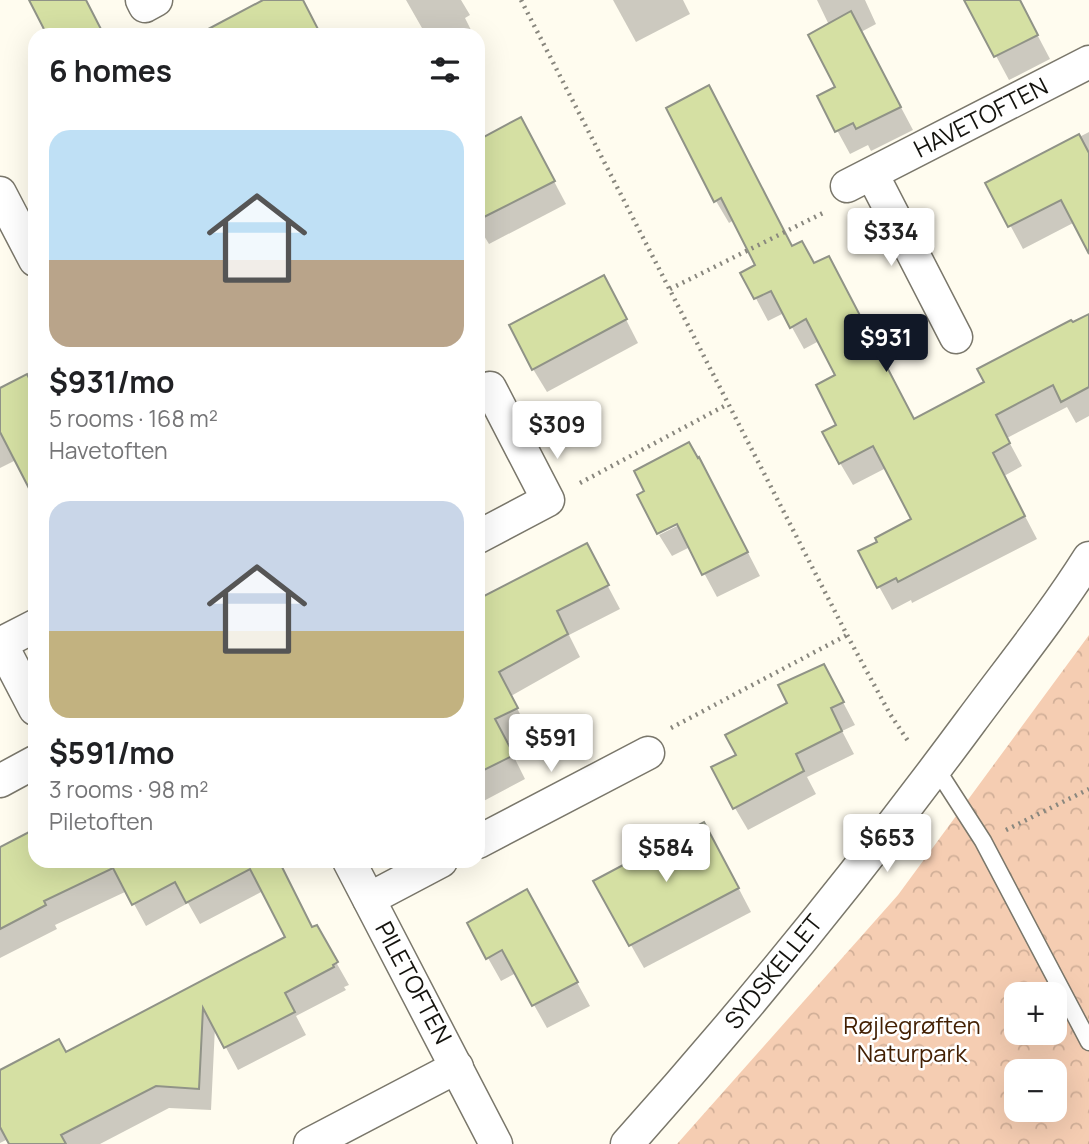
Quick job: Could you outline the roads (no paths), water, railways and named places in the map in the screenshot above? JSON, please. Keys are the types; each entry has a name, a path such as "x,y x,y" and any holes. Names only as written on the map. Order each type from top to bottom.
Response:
{"street":[{"path":"142,0 145,6 156,0"},
{"name":"HAVETOFTEN","path":"956,337 860,180 1089,62"},
{"path":"0,193 28,247"},
{"path":"485,390 490,388 548,500 485,533"},
{"name":"SYDSKELLET","path":"627,1144 746,1007 936,768 1089,558"},
{"path":"28,630 0,644 28,696"},
{"path":"485,838 648,753"},
{"path":"0,781 28,766"},
{"name":"PILETOFTEN","path":"353,868 496,1144"},
{"name":"PILETOFTEN","path":"369,899 428,868"},
{"name":"PILETOFTEN","path":"310,1144 457,1067"}],"lane":[{"path":"936,768 983,841 1089,1042"}],"park label":[{"name":"Røjlegrøften Naturpark","path":"912,1040"}]}
